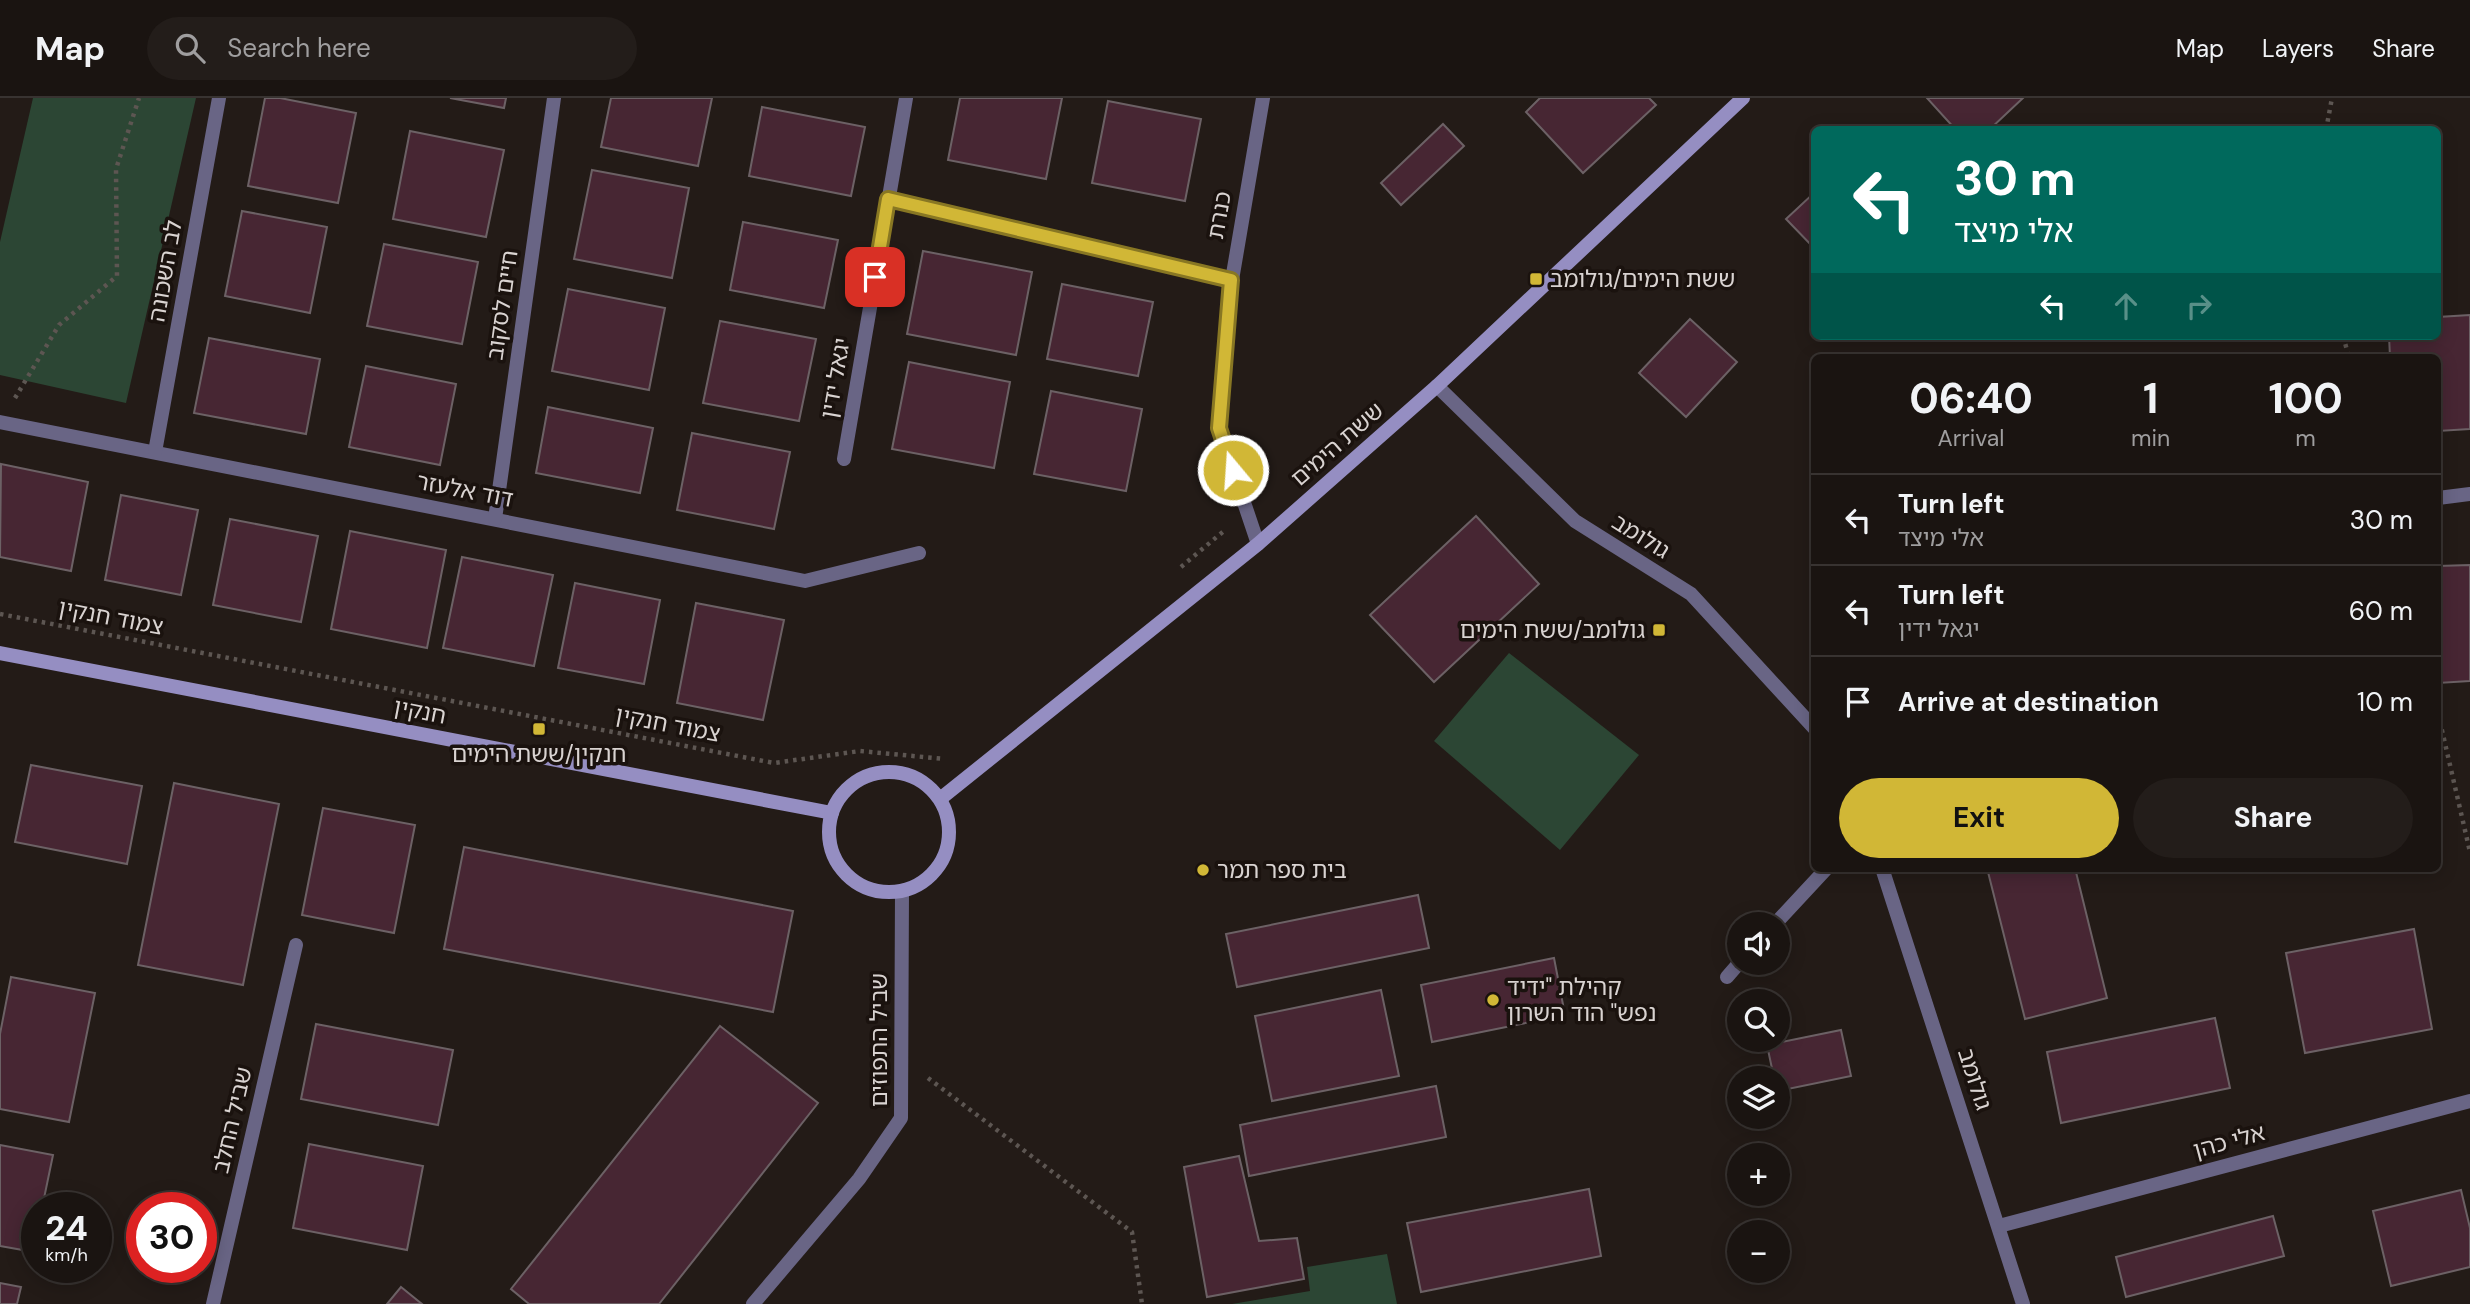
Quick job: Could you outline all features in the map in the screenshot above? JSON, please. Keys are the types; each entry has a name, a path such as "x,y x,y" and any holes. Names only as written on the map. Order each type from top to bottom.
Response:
{"street":[{"name":"לב השכונה","path":"155,452 219,98"},
{"name":"חיים לסקוב","path":"495,519 554,98"},
{"name":"יגאל ידין","path":"844,459 906,98"},
{"name":"כנרת","path":"1258,544 1219,428 1231,280 1263,98"},
{"name":"ששת הימים","path":"940,799 1258,544 1437,386 1743,98"},
{"path":"888,199 1231,280"},
{"name":"גולומב","path":"1437,386 1575,521 1691,594 1811,725"},
{"name":"דוד אלעזר","path":"0,422 805,581 919,553"},
{"path":"2441,498 2470,494"},
{"name":"חנקין","path":"0,653 832,813"},
{"path":"881,772 907,774 925,784 940,799 947,811 950,832 946,852 937,869 922,883 902,891 879,892 859,884 843,871 833,855 829,834 832,813 844,792 861,779 881,772"},
{"path":"1786,912 1823,872"},
{"name":"גולומב","path":"1883,872 2023,1304"},
{"name":"שביל התפוזים","path":"753,1304 859,1179 901,1118 902,891"},
{"name":"שביל החלב","path":"213,1304 296,945"},
{"name":"אלי כהן","path":"1999,1226 2470,1101"}],"path":[{"path":"0,422 59,325 117,276 116,169 139,98"},
{"path":"2327,126 2332,98"},
{"path":"1174,573 1247,511"},
{"name":"צמוד חנקין","path":"0,614 774,763 860,751 954,759"},
{"path":"2441,726 2470,852"},
{"path":"901,1058 1132,1232 1142,1304"}],"green space":[{"path":"33,98 196,98 126,403 0,375 0,242"},
{"path":"1509,653 1639,755 1560,850 1434,741"},
{"path":"1387,1254 1397,1304 1232,1304 1310,1291 1307,1267"}],"building":[{"path":"265,98 280,98 356,113 338,203 248,186"},
{"path":"450,98 506,98 504,108"},
{"path":"611,98 712,98 698,166 601,147"},
{"path":"960,98 1062,98 1046,179 948,160"},
{"path":"1540,98 1649,98 1656,105 1583,173 1526,112"},
{"path":"1927,98 2023,98 1993,126 1952,126"},
{"path":"1108,101 1201,119 1185,201 1092,183"},
{"path":"762,107 865,127 851,196 749,176"},
{"path":"1443,124 1464,146 1401,205 1381,183"},
{"path":"410,131 504,150 486,237 393,219"},
{"path":"592,170 689,188 672,278 574,259"},
{"path":"1811,196 1811,245 1786,219"},
{"path":"242,211 327,227 310,313 225,296"},
{"path":"743,222 838,240 824,308 730,290"},
{"path":"384,244 478,262 462,344 367,326"},
{"path":"923,251 1032,272 1016,355 907,334"},
{"path":"1062,284 1153,302 1138,376 1047,359"},
{"path":"568,289 665,308 649,390 552,371"},
{"path":"2470,315 2470,429 2441,431 2441,354 2390,354 2389,340 2441,340 2441,317"},
{"path":"1690,319 1737,362 1686,417 1639,373"},
{"path":"720,321 816,339 799,421 703,403"},
{"path":"209,338 320,359 306,434 194,413"},
{"path":"909,362 1010,382 994,468 892,449"},
{"path":"366,366 456,384 440,465 349,447"},
{"path":"1051,391 1142,409 1126,491 1034,474"},
{"path":"548,407 653,428 640,493 536,473"},
{"path":"692,433 790,452 774,529 677,510"},
{"path":"1,464 88,482 71,571 0,557"},
{"path":"121,495 198,510 181,595 105,580"},
{"path":"1476,516 1539,584 1434,682 1370,615"},
{"path":"230,519 318,536 301,622 213,605"},
{"path":"350,531 446,550 427,648 331,629"},
{"path":"462,557 553,575 534,666 443,648"},
{"path":"2470,565 2470,681 2441,683 2441,566"},
{"path":"575,583 660,600 644,684 558,668"},
{"path":"696,603 784,620 763,720 677,703"},
{"path":"31,765 142,786 127,864 15,842"},
{"path":"174,783 279,804 243,985 138,965"},
{"path":"323,808 415,825 394,933 302,915"},
{"path":"464,847 793,911 773,1012 444,949"},
{"path":"1988,872 2076,872 2107,998 2025,1019"},
{"path":"1418,895 1429,948 1237,987 1226,934"},
{"path":"2414,929 2432,1029 2305,1053 2286,953"},
{"name":"קהילת \"ידיד נפש\" הוד השרון","path":"1554,958 1565,1015 1432,1042 1421,985"},
{"path":"11,977 95,993 69,1122 0,1109 0,1034"},
{"path":"1381,990 1399,1076 1272,1101 1255,1016"},
{"path":"2215,1018 2230,1088 2061,1123 2047,1052"},
{"path":"316,1024 453,1050 438,1125 301,1099"},
{"path":"720,1026 818,1103 659,1304 529,1304 511,1289"},
{"path":"1841,1030 1851,1076 1790,1089 1790,1066 1771,1066 1768,1052 1790,1052 1790,1040"},
{"path":"1436,1086 1446,1137 1249,1176 1240,1125"},
{"path":"309,1144 423,1166 407,1250 293,1228"},
{"path":"0,1145 53,1155 45,1192 21,1192 21,1250 0,1246"},
{"path":"1239,1156 1259,1241 1297,1238 1304,1279 1207,1297 1184,1167"},
{"path":"1589,1189 1601,1256 1421,1292 1407,1223"},
{"path":"2461,1190 2470,1228 2470,1267 2391,1286 2373,1211"},
{"path":"2273,1216 2284,1256 2126,1297 2116,1257"},
{"path":"0,1283 21,1287 17,1304 0,1304"},
{"path":"401,1287 422,1304 387,1304"}],"place":[{"name":"ששת הימים/גולומב","path":"1536,279"},
{"name":"גולומב/ששת הימים","path":"1659,630"},
{"name":"חנקין/ששת הימים","path":"539,729"},
{"name":"בית ספר תמר","path":"1203,870"},
{"name":"קהילת \"ידיד נפש\" הוד השרון","path":"1493,1000"}],"route":[{"path":"875,277 888,199 1231,280 1219,428 1233,470"}]}
